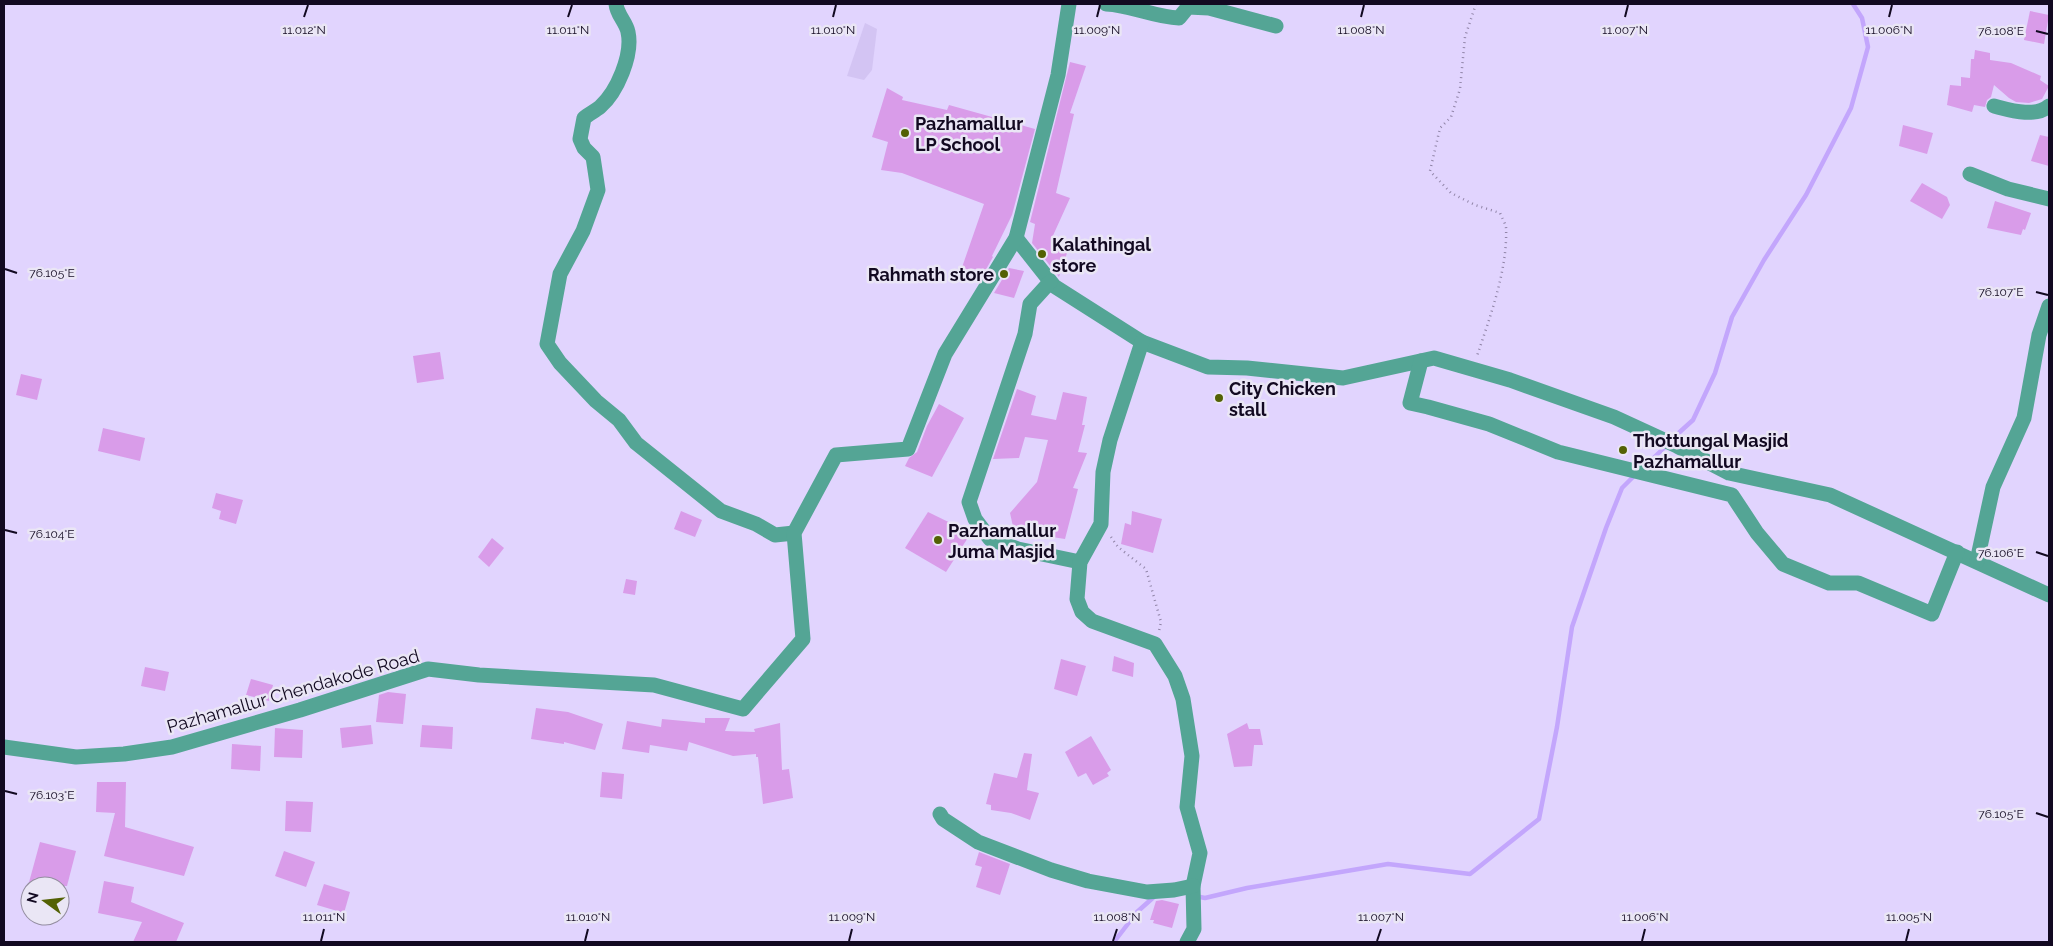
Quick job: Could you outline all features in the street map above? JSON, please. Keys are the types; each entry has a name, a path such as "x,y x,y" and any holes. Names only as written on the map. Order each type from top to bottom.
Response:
{"street":[{"path":"616,4 616,10 628,31 628,55 618,83 601,106 584,118 580,139 584,148 593,157 598,190 583,231 560,274 547,344 560,363 596,401 619,420 636,443 721,511 756,524 775,535 794,533 836,455 908,449 945,354 1016,238 1058,76 1069,4"},
{"path":"1106,4 1120,4 1173,18 1180,18 1188,7 1209,8 1276,26"},
{"path":"1994,106 2013,112 2029,112 2049,106"},
{"path":"1970,174 2008,189 2049,200"},
{"path":"1016,238 1054,286 1142,342 1208,367 1247,368 1343,378 1434,358 1510,380 1614,417 1677,446 1728,473 1830,495 2049,595"},
{"path":"1050,282 1030,304 1025,334 969,502 975,519 990,539 1018,549 1080,562"},
{"path":"1977,561 1993,487 2024,418 2039,335 2049,306"},
{"path":"1142,342 1125,393 1103,472 1101,524 1080,562 1077,599 1082,612 1092,621 1156,644 1175,676 1183,699 1192,756 1187,807 1200,853 1193,887 1194,929 1187,942"},
{"path":"1421,361 1410,403 1488,424 1558,452 1629,468 1732,495 1757,532 1783,564 1829,583 1858,583 1932,614 1956,552"},
{"name":"Pazhamallur Chendakode Road","path":"4,747 76,756 124,754 172,747 300,710 428,669 479,675 654,685 743,709 803,640 794,533"},
{"path":"940,814 943,819 978,842 1051,870 1088,881 1147,892 1193,887"}],"path":[{"path":"1474,369 1504,264 1506,226 1500,213 1475,205 1451,193 1430,171 1440,128 1451,117 1460,89 1465,37 1476,4"},
{"path":"1101,524 1118,547 1146,569 1161,622 1156,644"}],"shaded area":[{"path":"865,23 877,29 872,70 864,80 847,76"}],"building":[{"path":"2030,11 2049,15 2044,44 2024,40"},
{"path":"1975,50 1990,53 1990,60 2011,63 2041,76 2040,80 2049,86 2042,99 2029,103 2016,102 1994,85 1991,97 1987,100 1985,107 1974,105 1972,112 1947,105 1950,85 1961,86 1961,77 1970,78 1971,59 1974,59"},
{"path":"1070,62 1086,66 1070,113 1074,114 1056,193 1070,198 1051,240 1068,250 1059,277 1032,243 1035,224 1030,222"},
{"path":"887,88 903,97 902,100 947,110 949,105 1035,129 1012,215 993,257 980,280 959,276 984,204 902,173 881,170 888,142 872,137"},
{"path":"1903,125 1933,133 1927,154 1899,146"},
{"path":"2040,135 2049,137 2049,166 2031,161"},
{"path":"1922,183 1947,197 1950,205 1942,219 1910,201"},
{"path":"1995,201 2031,213 2025,230 2023,229 2021,235 1987,228"},
{"path":"1009,268 1024,271 1014,298 994,293"},
{"path":"440,352 444,379 417,383 413,356"},
{"path":"21,374 42,379 37,400 16,395"},
{"path":"1017,389 1036,396 1031,415 1056,420 1063,392 1087,397 1082,425 1085,425 1078,452 1087,453 1073,488 1078,489 1065,539 1014,531 1010,513 1037,482 1048,440 1025,437 1019,458 993,459"},
{"path":"939,404 964,418 932,477 905,466 909,458 917,452 927,426"},
{"path":"103,428 145,438 140,461 98,451"},
{"path":"216,493 243,500 236,524 219,519 221,511 212,508"},
{"path":"681,511 702,520 695,537 674,529"},
{"path":"1132,511 1162,519 1153,553 1121,544 1125,523 1131,525"},
{"name":"Pazhamallur Juma Masjid","path":"928,512 971,533 946,572 905,548"},
{"path":"492,538 504,548 489,567 478,557"},
{"path":"626,579 637,581 635,595 623,593"},
{"path":"1114,656 1134,663 1133,677 1112,671"},
{"path":"1061,659 1086,666 1077,696 1054,689"},
{"path":"145,667 169,672 165,691 141,686"},
{"path":"251,679 273,685 269,701 246,695"},
{"path":"388,692 406,694 403,724 376,722 379,695"},
{"path":"536,708 568,712 603,724 595,750 564,742 564,744 531,739"},
{"path":"705,718 730,718 725,731 755,732 754,729 780,723 782,770 789,769 793,798 763,804 758,757 756,757 756,754 733,756 689,742 687,751 650,745 649,753 622,749 627,721 661,727 662,719 705,723"},
{"path":"1247,723 1249,729 1260,729 1263,745 1254,745 1252,766 1234,767 1227,734"},
{"path":"371,725 373,744 342,748 340,728"},
{"path":"422,725 453,727 452,749 420,747"},
{"path":"275,728 303,730 302,758 274,757"},
{"path":"1091,736 1111,770 1107,773 1109,776 1093,785 1086,773 1078,777 1065,752"},
{"path":"232,744 261,746 260,771 231,769"},
{"path":"1024,753 1032,754 1027,790 1039,793 1030,820 1011,813 991,810 991,805 986,804 994,773 1017,778"},
{"path":"602,772 624,774 622,799 600,797"},
{"path":"97,782 126,782 125,827 194,847 184,876 104,856 115,813 96,812"},
{"path":"286,801 313,802 311,832 285,831"},
{"path":"40,842 76,851 70,876 31,876"},
{"path":"284,851 315,862 306,887 275,876"},
{"path":"979,852 1010,864 1000,895 976,887 982,867 975,865"},
{"path":"104,881 134,887 131,902 184,923 176,942 133,942 142,922 98,913"},
{"path":"324,884 350,892 344,913 317,905"},
{"path":"1162,900 1179,904 1172,928 1153,923 1154,920 1150,920 1156,901"}],"waterway":[{"path":"1672,439 1693,420 1715,373 1732,317 1764,260 1806,195 1851,108 1868,47 1862,18 1853,4"},
{"path":"1642,469 1667,445"},
{"path":"1195,896 1205,898 1247,888 1388,864 1470,874 1539,819 1557,727 1572,627 1606,528 1622,488 1636,474"},
{"path":"1114,942 1137,912 1155,896"}],"place":[{"name":"Pazhamallur LP School","path":"905,133"},
{"name":"Kalathingal store","path":"1042,254"},
{"name":"Rahmath store","path":"1004,274"},
{"name":"City Chicken stall","path":"1219,398"},
{"name":"Thottungal Masjid Pazhamallur","path":"1623,450"},
{"name":"Pazhamallur Juma Masjid","path":"938,540"}]}
